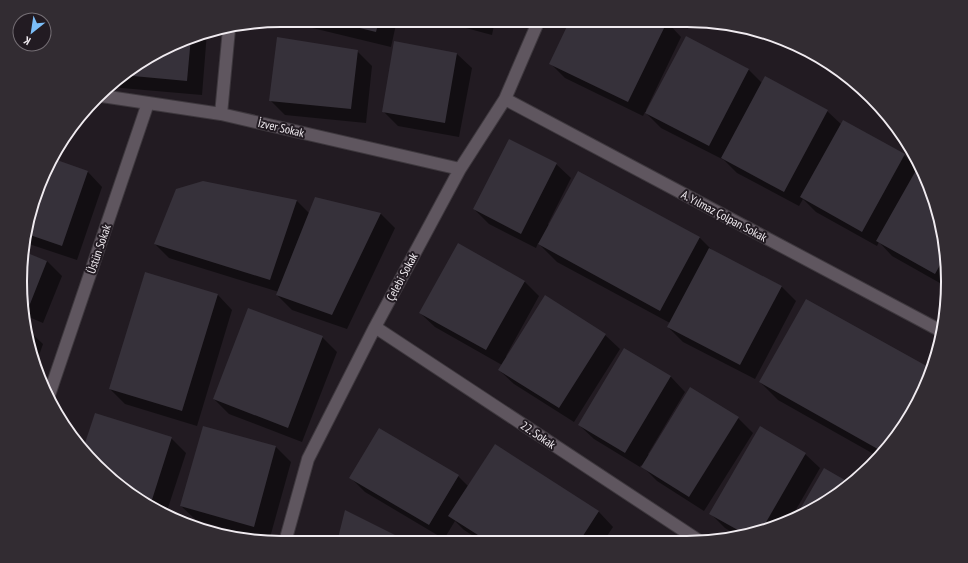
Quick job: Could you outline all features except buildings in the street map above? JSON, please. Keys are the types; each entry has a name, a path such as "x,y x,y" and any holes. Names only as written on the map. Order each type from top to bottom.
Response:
{"street":[{"name":"Çelebi Sokak","path":"287,536 308,459 375,327 460,169 505,99 536,27"},
{"path":"221,114 229,33"},
{"name":"İzver Sokak","path":"107,97 221,114 460,169"},
{"name":"A. Yılmaz Çolpan Sokak","path":"505,99 936,329"},
{"name":"Üstün Sokak","path":"51,389 148,103"},
{"name":"22. Sokak","path":"375,327 691,536"}]}
